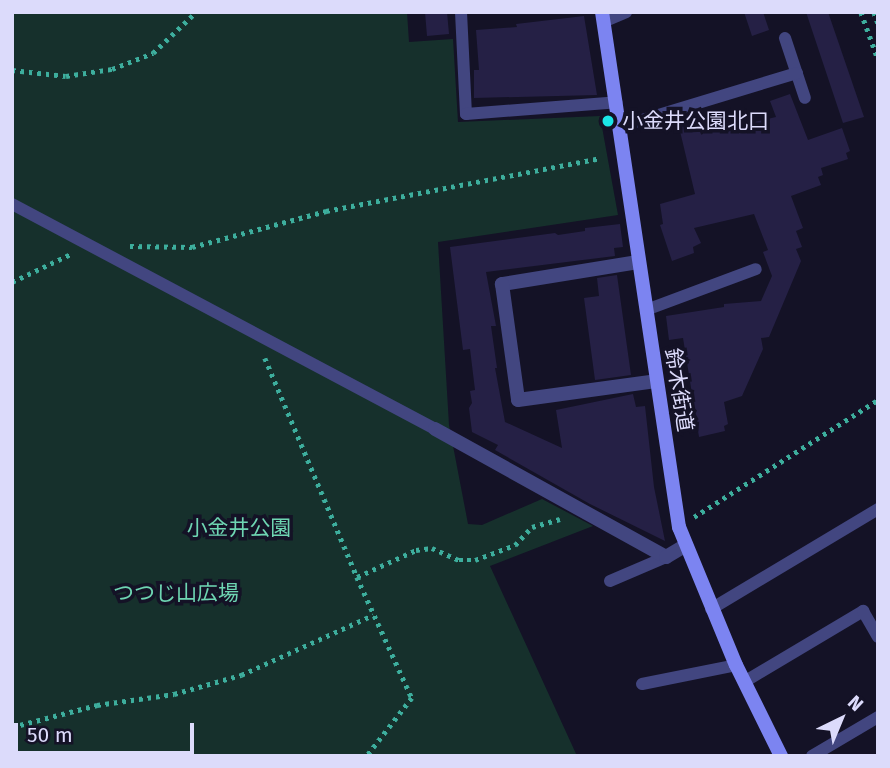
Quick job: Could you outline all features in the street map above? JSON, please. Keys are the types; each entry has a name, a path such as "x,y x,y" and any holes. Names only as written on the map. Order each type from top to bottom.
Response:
{"street":[{"name":"鈴木街道","path":"603,17 679,527 711,609 781,756"},
{"path":"638,262 502,284 518,400 656,382"},
{"path":"435,429 666,558 686,545"}],"lane":[{"path":"461,12 466,114 617,102"},
{"path":"603,17 626,12"},
{"path":"785,38 805,98"},
{"path":"620,127 797,73"},
{"path":"12,204 435,429"},
{"path":"646,310 756,269"},
{"path":"711,609 878,509"},
{"path":"611,581 666,558"},
{"path":"744,681 863,611 878,637"},
{"path":"642,684 736,665"},
{"path":"812,756 878,717"}],"path":[{"path":"12,70 66,76 112,69 153,53 195,12"},
{"path":"861,12 878,59"},
{"path":"874,12 878,23"},
{"path":"128,246 192,247 326,211 597,159"},
{"path":"12,282 89,245"},
{"path":"256,336 356,577 412,698 367,756"},
{"path":"679,527 878,400"},
{"path":"356,577 416,550 432,548 459,560 475,560 515,545 532,527 586,512"},
{"path":"12,727 97,705 174,694 241,675 373,615"}],"green space":[{"name":"小金井公園","path":"12,12 407,12 409,42 453,39 458,122 600,116 618,215 438,242 449,425 468,524 482,525 542,499 593,526 490,566 577,756 12,756"}],"building":[{"path":"425,12 447,12 449,34 427,36"},
{"path":"744,12 763,12 769,30 752,36"},
{"path":"806,12 828,12 864,117 843,123"},
{"path":"584,16 597,95 474,98 474,70 479,70 476,30 517,27 516,24"},
{"path":"790,94 808,140 842,128 850,151 846,153 848,159 821,168 823,175 818,177 821,185 791,196 803,228 796,231 802,247 796,249 801,261 769,337 761,338 763,349 742,396 724,402 728,424 724,426 725,431 699,437 683,338 669,340 666,316 724,307 724,304 761,301 772,276 763,252 768,250 754,214 694,228 701,243 693,247 694,253 672,261 660,225 663,224 660,204 695,194 679,127 700,122 701,128 707,127 708,133 776,117 770,101"},
{"path":"620,224 623,247 614,248 615,256 486,272 496,326 491,326 495,368 505,422 562,448 556,410 633,394 636,407 645,406 654,487 665,541 590,504 495,450 498,445 472,432 470,391 475,390 470,349 463,350 450,247 555,233 558,235 585,231 585,228"},
{"path":"617,275 631,375 595,380 584,298 599,296 597,278"}],"place":[{"name":"小金井公園北口","path":"608,121"}],"park label":[{"name":"つつじ山広場","path":"176,593"}]}
